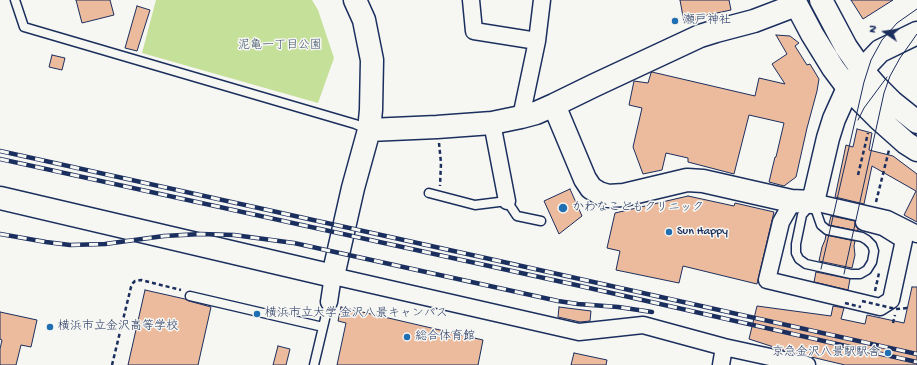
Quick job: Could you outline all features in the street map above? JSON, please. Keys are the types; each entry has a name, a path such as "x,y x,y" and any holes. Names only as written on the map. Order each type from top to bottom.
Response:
{"main road":[{"path":"0,198 333,276 353,188 369,130 372,98 372,60 364,20 355,0"},
{"path":"820,0 846,47 862,70 892,102 917,122"},
{"path":"369,130 492,123 536,113 700,36 754,21 795,2 812,34 833,68 848,88 879,119 917,150"},
{"path":"554,105 585,179 591,188 599,194 608,196 624,195 687,180 703,181 791,201 813,202 828,138 837,112 848,88 880,51 917,33"}],"street":[{"path":"470,0 474,31 537,41"},
{"path":"521,117 537,41 542,0"},
{"path":"492,123 507,201"},
{"path":"791,201 789,208 780,222 767,280 880,307 891,300 904,240 883,227 864,222"},
{"path":"813,202 887,219 917,234"},
{"path":"329,302 333,276 579,332 643,325 724,346 807,365"},
{"path":"721,365 724,346"}],"lane":[{"path":"15,0 24,27 354,124 369,130"},
{"path":"429,193 475,205 507,201 517,216 541,221"},
{"path":"813,202 821,225 827,230 862,237 872,244 874,251 872,262 867,270 860,274 851,274 806,264 800,259 796,253 796,244 802,215 813,202"},
{"path":"190,296 323,327"},
{"path":"314,365 329,302"}],"path":[{"path":"437,127 441,163 440,195"},
{"path":"858,175 871,129"},
{"path":"874,208 890,145"},
{"path":"112,365 131,287 135,281 141,280 148,282"},
{"path":"862,301 896,309 908,308"},
{"path":"845,303 860,307"}],"green space":[{"name":"泥亀一丁目公園","path":"156,0 312,0 318,10 334,58 318,103 142,53"}],"building":[{"path":"76,0 110,0 114,15 82,23"},
{"path":"680,0 729,0 731,10 698,17 699,19 684,22"},
{"path":"851,0 893,0 863,19"},
{"path":"137,6 150,10 137,51 125,48"},
{"path":"776,35 790,36 799,43 795,46 807,65 810,64 819,79 796,177 784,186 769,182 784,123 749,115 734,174 688,162 688,158 666,153 662,170 643,174 633,147 642,108 629,105 634,81 648,83 652,72 755,96 759,78 785,84 772,64 787,54"},
{"path":"52,55 65,58 62,70 49,67"},
{"path":"857,129 872,133 869,150 893,156 917,174 917,222 904,215 916,191 872,166 864,204 835,197 846,145 853,147"},
{"name":"かわなこどもクリニック","path":"570,189 582,216 559,234 544,201"},
{"name":"Sun Happy","path":"688,196 734,206 735,203 774,212 757,284 683,266 679,283 616,270 620,251 607,248 615,213"},
{"path":"831,216 855,221 858,231 829,225"},
{"path":"826,235 855,241 855,255 852,268 819,261"},
{"path":"816,272 850,279 848,290 814,282"},
{"path":"912,287 917,287 917,365 845,365 786,351 749,339 757,306 831,316 833,306 844,308 841,319 865,324 867,315 904,323"},
{"path":"145,290 185,299 211,307 198,365 128,365"},
{"name":"総合体育館","path":"341,307 483,340 478,365 337,365 346,323 338,321"},
{"path":"559,307 591,311 590,321 580,322 558,317"},
{"path":"0,312 37,320 31,347 21,345 16,365 0,365 0,349 2,340 0,339"},
{"path":"278,346 290,349 286,365 273,365"},
{"path":"574,353 607,360 606,365 571,365"}],"tram line":[{"path":"821,269 864,82 871,60 882,40 897,23 917,9"},
{"path":"844,274 884,93 890,76 900,58 917,34"},
{"path":"858,120 864,108 887,77"}],"railway":[{"path":"0,151 917,354"},
{"path":"0,159 576,285 917,362"},
{"path":"0,234 70,245 105,244 164,236 201,234 234,235 294,243 558,301 652,312"}],"place":[{"name":"瀬戸神社","path":"675,21"},
{"name":"かわなこどもクリニック","path":"563,208"},
{"name":"Sun Happy","path":"669,232"},
{"name":"横浜市立大学 金沢八景キャンパス","path":"257,314"},
{"name":"横浜市立金沢高等学校","path":"50,327"},
{"name":"総合体育館","path":"407,337"},
{"name":"京急金沢八景駅駅舎","path":"888,353"}]}
